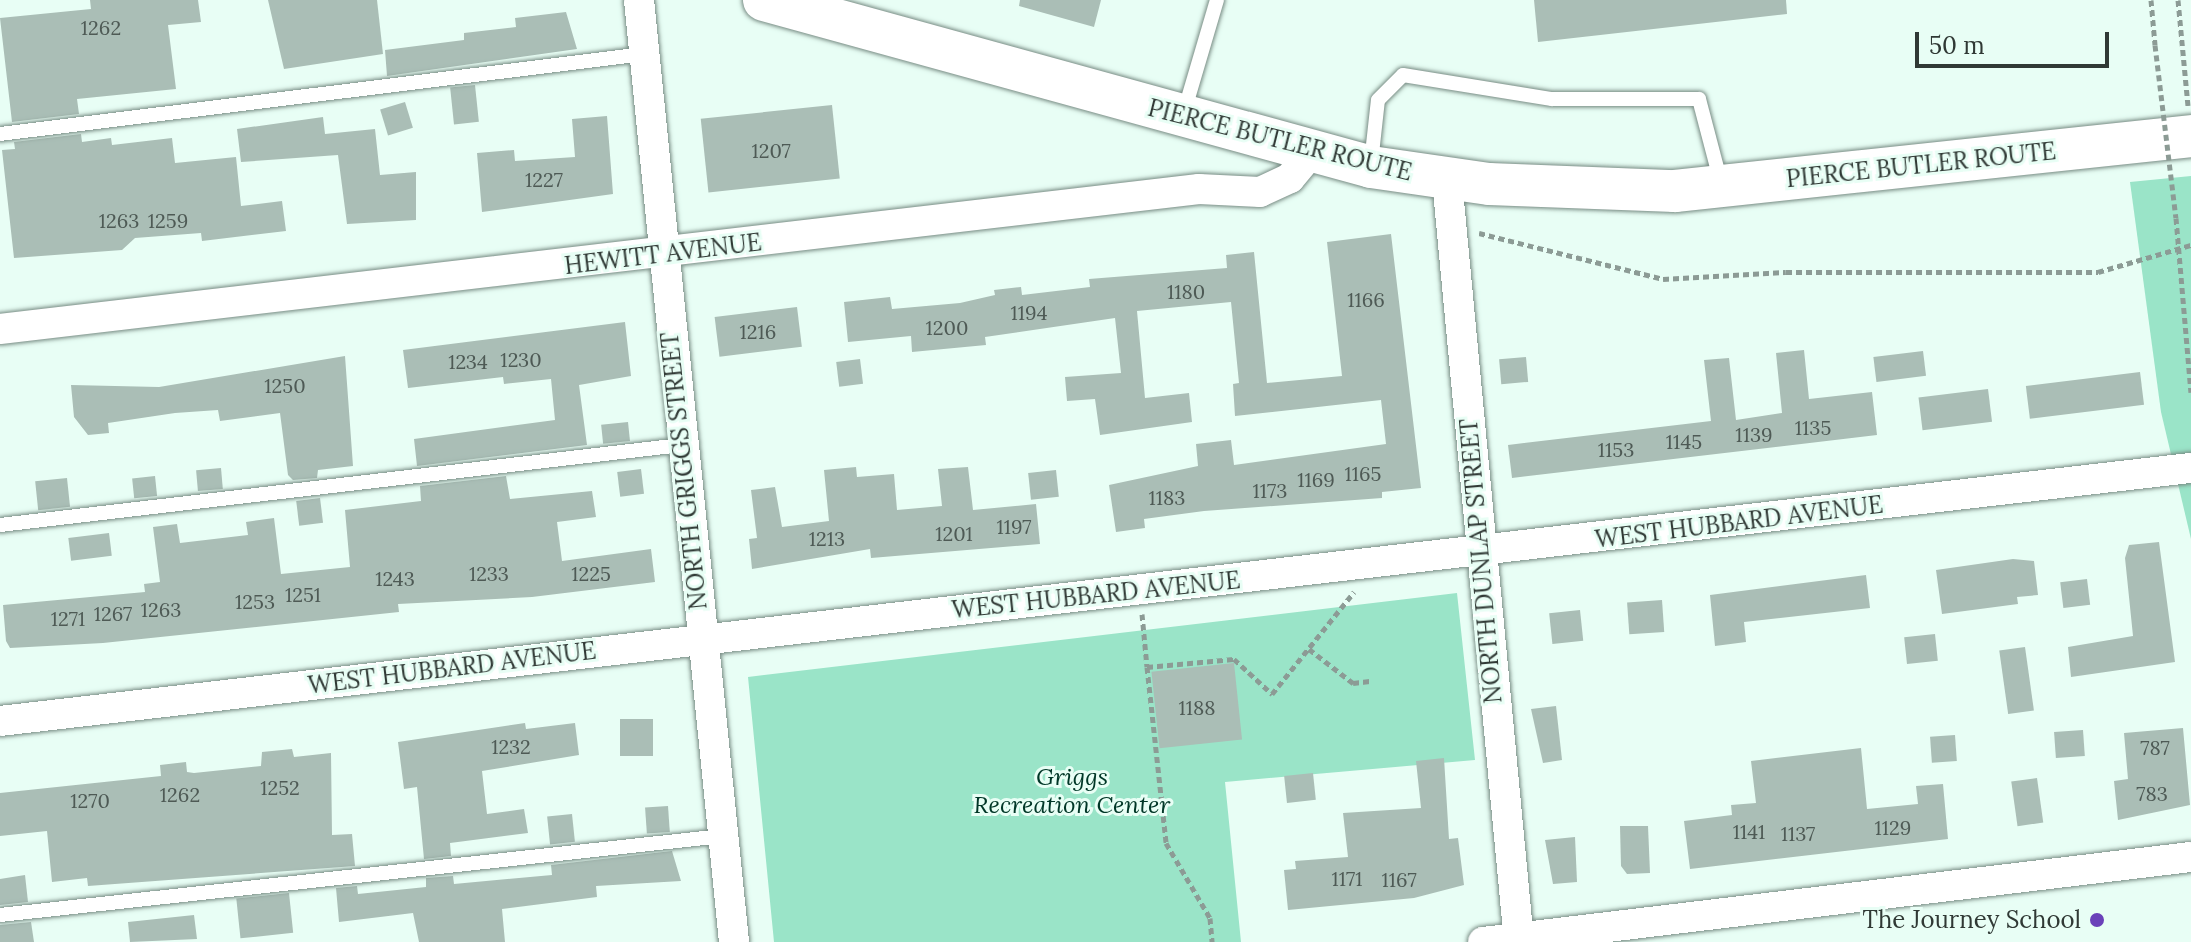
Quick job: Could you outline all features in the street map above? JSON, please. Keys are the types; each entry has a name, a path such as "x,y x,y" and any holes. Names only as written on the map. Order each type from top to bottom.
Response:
{"main road":[{"name":"PIERCE BUTLER ROUTE","path":"764,0 1312,152 1371,167 1447,180 1582,190 1723,187 2190,126"}],"street":[{"name":"NORTH GRIGGS STREET","path":"639,0 681,445 734,942"},
{"name":"HEWITT AVENUE","path":"0,329 662,255 1199,189 1260,192 1290,178 1312,152"},
{"name":"NORTH DUNLAP STREET","path":"1447,180 1479,553 1518,940"},
{"name":"WEST HUBBARD AVENUE","path":"0,721 701,638 1479,553 2191,468"},
{"path":"1483,942 2191,857"}],"lane":[{"path":"1182,116 1217,0"},
{"path":"0,134 644,54"},
{"path":"1371,167 1378,100 1403,75 1552,99 1699,99 1723,187"},
{"path":"0,525 681,445"},
{"path":"0,915 722,836"}],"path":[{"path":"2151,0 2176,218 2191,392"},
{"path":"2178,0 2190,126"},
{"path":"1451,222 1607,270 1663,279 1786,272 2098,272 2159,260 2178,248 2191,245"},
{"path":"1147,667 1234,659 1272,694 1376,564"},
{"path":"1140,589 1166,843 1210,918 1212,942"},
{"path":"1309,649 1353,683 1370,681"}],"green space":[{"path":"2191,176 2191,539 2161,412 2130,182"},
{"name":"Griggs Recreation Center","path":"1457,593 1475,760 1225,782 1241,942 774,942 748,677"}],"building":[{"path":"90,0 198,0 201,22 168,25 176,89 77,99 79,114 12,122 0,18 91,9"},
{"path":"268,0 377,0 383,54 284,69"},
{"path":"1020,0 1101,0 1094,27 1019,6"},
{"path":"1534,0 1786,0 1787,14 1538,42"},
{"path":"566,12 577,49 387,76 385,50 464,40 464,33 516,27 515,18"},
{"path":"475,85 479,122 454,124 450,88"},
{"path":"405,102 413,128 388,135 380,110"},
{"path":"832,105 840,179 708,192 701,119"},
{"path":"607,116 613,194 482,212 477,153 514,150 515,161 575,157 572,119"},
{"path":"323,117 325,134 375,129 380,175 416,172 416,220 347,224 338,155 241,162 237,129"},
{"path":"81,134 82,142 111,138 112,145 172,138 175,163 236,157 241,206 282,201 286,231 202,241 201,233 135,238 122,250 14,258 2,150 15,149 14,142"},
{"path":"1391,234 1421,488 1382,492 1382,498 1204,511 1144,519 1145,528 1116,532 1109,485 1198,466 1196,444 1231,440 1234,465 1386,444 1381,400 1235,416 1233,384 1239,383 1231,302 1137,311 1145,398 1189,393 1192,422 1100,435 1095,399 1067,401 1065,377 1121,373 1115,318 985,337 986,345 912,352 911,336 848,342 844,302 890,297 892,309 960,303 995,295 994,290 1021,287 1022,295 1090,287 1089,279 1227,268 1226,255 1254,252 1267,383 1342,376 1327,242"},
{"path":"797,307 802,347 719,357 715,317"},
{"path":"625,322 631,376 579,385 587,445 417,466 414,439 555,420 551,379 504,384 503,377 408,388 403,350"},
{"path":"1804,350 1809,399 1872,392 1877,435 1512,478 1508,445 1711,421 1704,360 1729,358 1736,420 1782,413 1776,353"},
{"path":"1923,351 1926,376 1876,382 1873,357"},
{"path":"345,356 353,466 318,470 317,478 293,480 288,475 280,413 220,421 218,410 175,413 108,423 109,433 88,435 74,417 71,385 159,387"},
{"path":"1526,357 1528,382 1501,384 1499,359"},
{"path":"860,359 863,384 839,387 836,362"},
{"path":"2140,372 2144,405 2030,419 2026,386"},
{"path":"1988,389 1992,422 1923,430 1919,398"},
{"path":"628,422 630,441 603,444 601,425"},
{"path":"856,467 857,477 894,474 897,510 942,506 938,469 968,467 973,510 1036,504 1040,544 871,558 870,549 752,569 749,539 757,538 751,490 775,487 782,527 829,521 824,470"},
{"path":"221,468 223,489 198,491 196,470"},
{"path":"641,469 644,494 620,497 617,472"},
{"path":"1056,470 1059,497 1031,500 1028,473"},
{"path":"155,476 157,496 134,498 132,478"},
{"path":"506,476 510,499 592,491 596,517 557,522 562,561 651,549 655,582 532,597 398,604 399,612 103,643 10,648 6,641 3,605 145,592 144,584 160,582 153,527 177,524 180,543 248,535 246,522 274,518 281,574 350,567 345,510 421,501 420,486"},
{"path":"67,478 70,507 38,510 35,481"},
{"path":"320,498 323,523 299,526 296,501"},
{"path":"109,533 112,556 71,561 68,538"},
{"path":"2159,542 2175,662 2071,677 2068,647 2133,636 2125,558 2129,545"},
{"path":"2013,559 2034,561 2038,595 2017,597 2018,604 1942,614 1936,570"},
{"path":"1866,575 1870,608 1744,622 1746,642 1715,646 1710,595"},
{"path":"2087,579 2090,605 2063,608 2060,582"},
{"path":"1662,600 1664,632 1629,634 1627,602"},
{"path":"1580,610 1583,641 1552,644 1549,613"},
{"path":"1935,634 1938,661 1907,664 1904,637"},
{"path":"2025,647 2034,710 2008,714 1999,651"},
{"path":"1234,663 1242,740 1160,748 1151,672"},
{"path":"1556,706 1562,760 1543,763 1531,709"},
{"path":"620,719 653,719 653,756 620,756"},
{"path":"525,723 526,729 575,723 579,755 482,771 487,814 524,809 528,833 450,843 451,856 424,859 417,787 404,789 398,742"},
{"path":"2183,728 2190,805 2118,820 2114,781 2128,779 2124,733"},
{"path":"2083,730 2085,756 2056,758 2054,732"},
{"path":"1955,735 1957,761 1932,763 1930,737"},
{"path":"1861,748 1867,809 1918,804 1916,786 1943,784 1948,839 1690,869 1684,821 1732,815 1731,805 1756,803 1751,761"},
{"path":"292,749 294,757 331,753 332,835 352,834 355,866 88,886 87,878 52,882 47,831 0,836 0,793 161,776 160,765 186,762 187,772 194,773 261,766 262,752"},
{"path":"1444,758 1449,839 1458,838 1464,885 1414,898 1288,910 1284,870 1296,869 1295,861 1348,857 1343,813 1421,808 1416,761"},
{"path":"1313,773 1316,800 1287,803 1284,776"},
{"path":"2037,778 2043,823 2018,826 2011,782"},
{"path":"668,806 670,832 647,834 645,808"},
{"path":"572,814 575,842 550,844 547,817"},
{"path":"1620,826 1648,826 1650,873 1627,874 1621,866"},
{"path":"1575,837 1577,882 1553,884 1545,840"},
{"path":"672,851 681,881 596,886 597,897 502,909 505,942 419,942 413,913 339,922 336,888 357,886 358,894 426,887 426,878 453,876 454,884 552,875 551,865"},
{"path":"25,875 28,902 0,905 0,879"},
{"path":"289,893 293,933 240,938 236,899"},
{"path":"194,915 197,939 130,942 128,922"},
{"path":"31,922 34,942 0,942 0,925"}],"place":[{"name":"The Journey School","path":"2097,920"}]}
